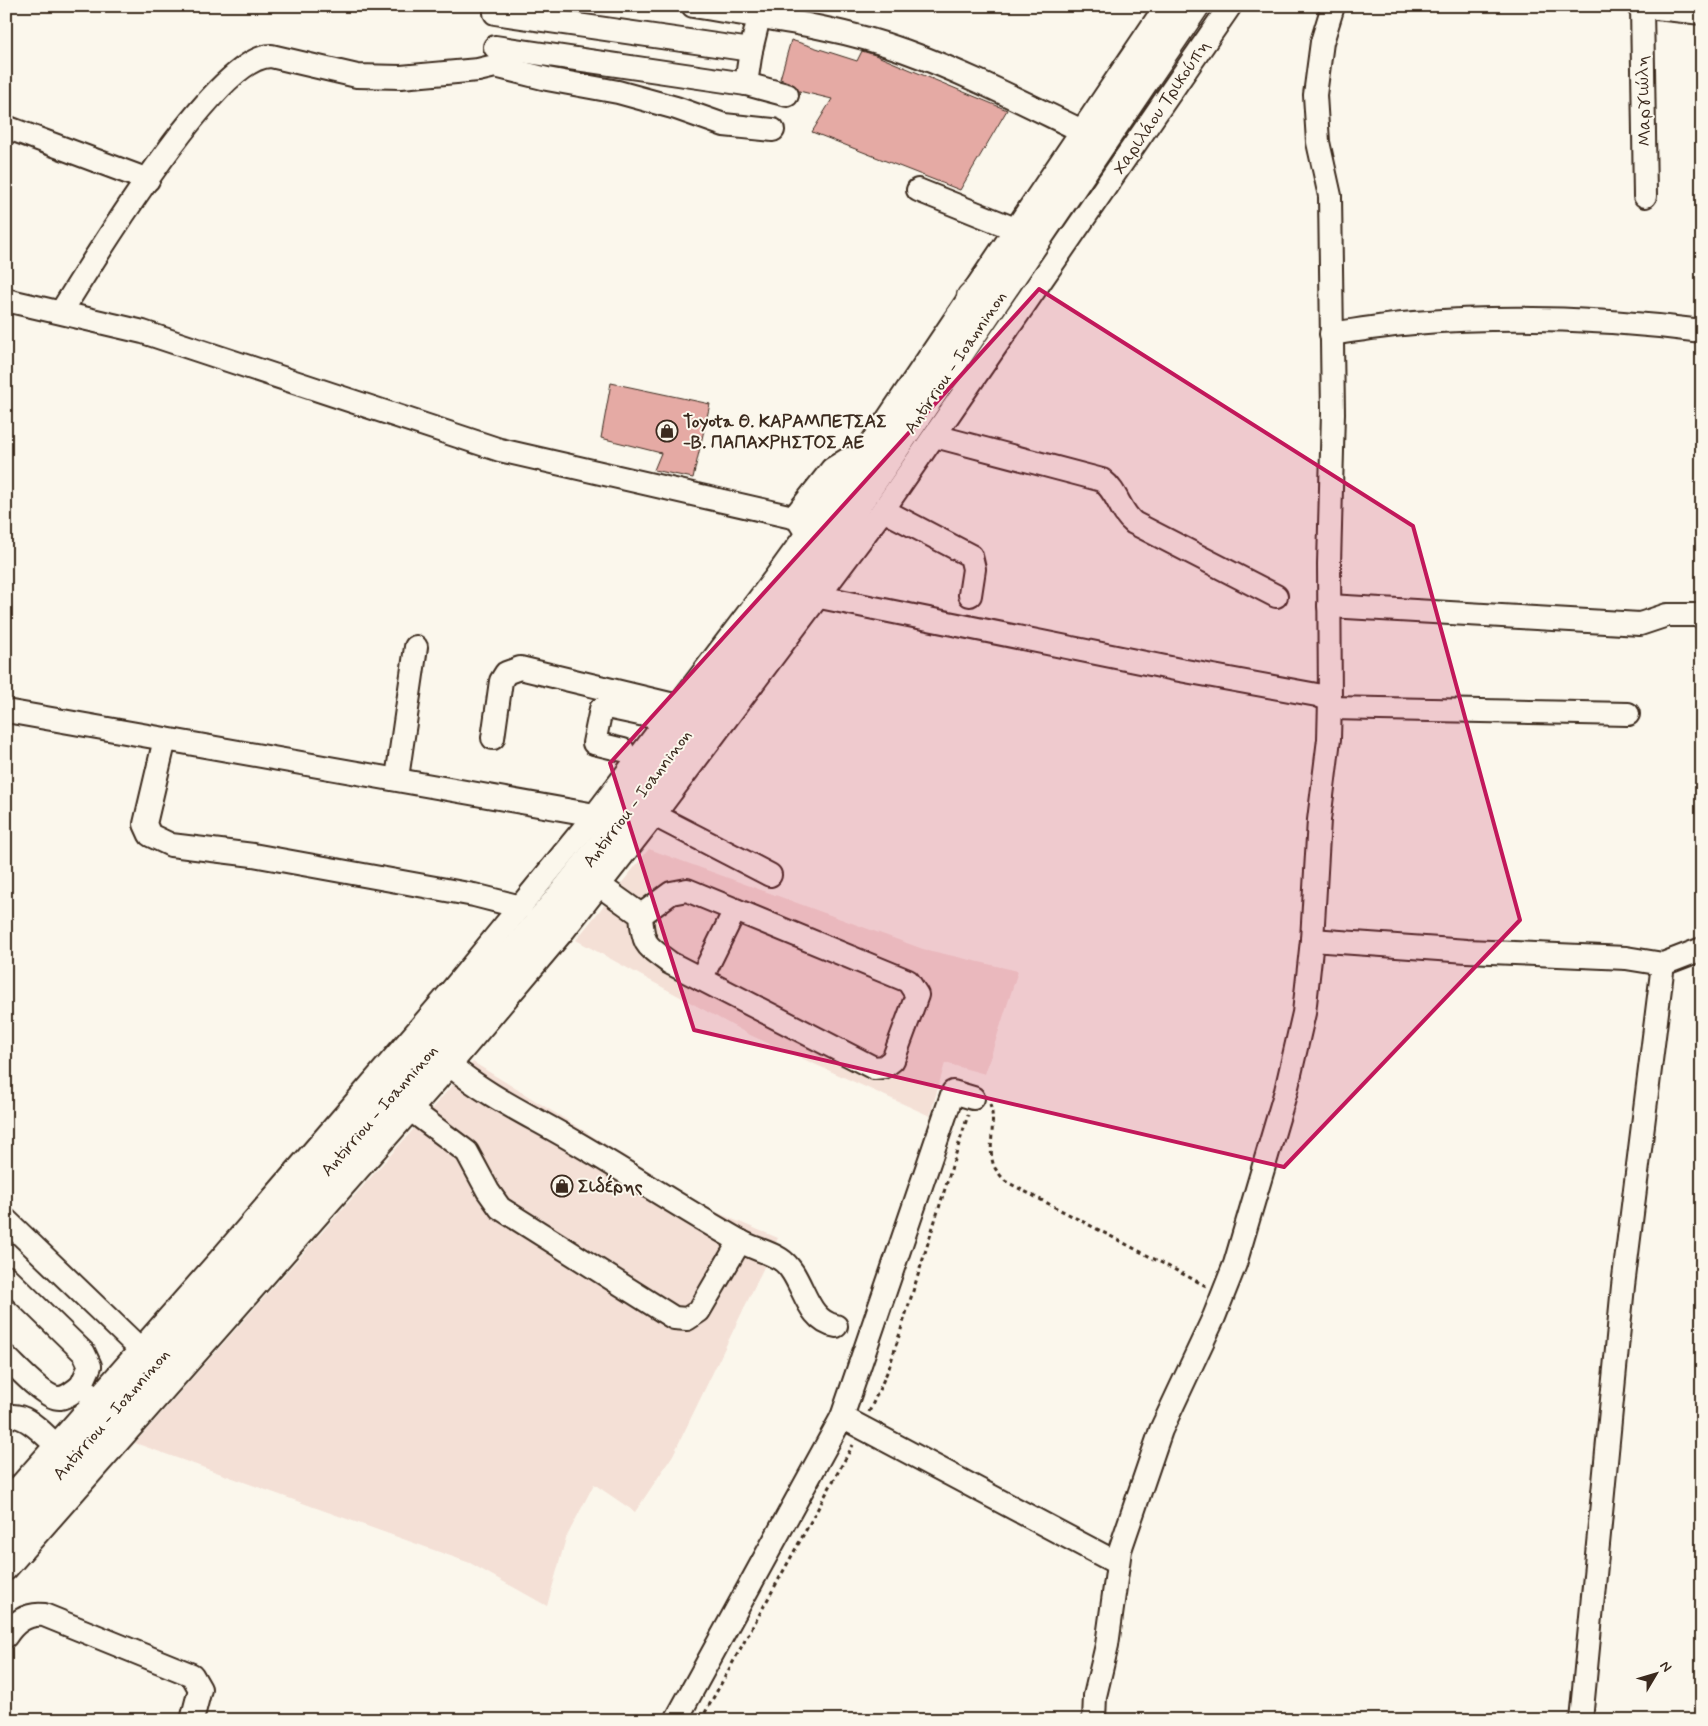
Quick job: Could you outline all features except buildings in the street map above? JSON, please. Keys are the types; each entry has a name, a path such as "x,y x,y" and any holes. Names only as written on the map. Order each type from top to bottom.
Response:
{"main road":[{"name":"Antirriou - Ioanninon","path":"6,1534 411,1074 565,892 840,529 1194,6"},
{"path":"971,297 1056,212"}],"street":[{"path":"693,6 824,28 905,51 985,84 1082,131"},
{"path":"6,1502 57,1446 89,1393 140,1349 354,1105 521,907 595,815 673,713 803,525 858,463 1166,6"},
{"name":"Χαριλάου Τρικούπη","path":"6,1569 450,1065 599,885 654,815 820,597 883,510 1230,6"},
{"path":"1094,1720 1095,1696 1110,1623 1117,1563 1161,1430 1223,1295 1258,1190 1286,1091 1304,1013 1312,940 1319,820 1329,739 1329,606 1333,414 1330,196 1318,142 1315,95 1322,42 1333,6"},
{"path":"1638,6 1702,13"},
{"name":"Μαργιώλη","path":"1642,6 1645,196"},
{"path":"496,56 495,10 750,50"},
{"path":"746,84 750,50 759,17"},
{"path":"60,312 176,139 226,82 253,60 262,56 271,56 357,76 401,77 478,70 496,56 746,84 787,95"},
{"path":"496,56 547,80 618,92 676,108 724,125 773,130"},
{"path":"6,128 148,180"},
{"path":"918,190 1015,229"},
{"path":"6,300 143,332 500,450 803,525"},
{"path":"1331,334 1414,323 1500,320 1596,322 1702,331"},
{"path":"935,436 1102,480 1112,487 1124,512 1134,523 1276,596"},
{"path":"883,510 971,556 974,569 970,595"},
{"path":"820,597 1180,670 1317,695 1330,704 1628,714"},
{"path":"1329,606 1640,624 1667,615 1702,615"},
{"path":"397,778 416,647"},
{"path":"492,738 501,681 506,673 520,668 673,713"},
{"path":"623,750 594,743 601,709 607,707 673,713"},
{"path":"6,711 397,778 595,815"},
{"path":"165,739 145,824 150,835 158,840 171,845 252,855 474,894 521,907"},
{"path":"654,815 770,875"},
{"path":"599,885 642,915"},
{"path":"679,890 687,890 908,981 917,995 894,1060 884,1067 874,1068 670,963 648,946 642,937 642,915 679,890"},
{"path":"701,979 735,910"},
{"path":"1312,940 1467,951 1626,958 1663,964 1702,949"},
{"path":"1580,1720 1622,1286 1663,964"},
{"path":"450,1065 473,1084 576,1143 740,1242 781,1259 796,1279 819,1317 828,1325 836,1326"},
{"path":"676,1720 842,1417 953,1092 973,1098"},
{"path":"411,1110 467,1152 488,1191 500,1208 674,1318 687,1320 699,1311 740,1242"},
{"path":"6,1220 140,1349"},
{"path":"6,1277 84,1353 90,1366 89,1393"},
{"path":"6,1357 37,1385 54,1397 89,1393"},
{"path":"6,1418 16,1415 24,1418 57,1446"},
{"path":"842,1417 1117,1563"},
{"path":"6,1636 16,1622 32,1614 44,1615 192,1675 200,1689 192,1720"}],"path":[{"path":"973,1098 990,1102 994,1115 994,1167 1005,1181 1223,1295"}],"highlighted area":[{"path":"1039,289 1413,526 1520,920 1284,1167 694,1030 610,763"}],"shaded area":[{"path":"649,849 923,949 1018,971 985,1074 945,1063 930,1116 750,1035 576,940"},
{"path":"473,1062 713,1211 778,1238 673,1455 635,1512 594,1484 566,1538 547,1606 470,1563 135,1443"}],"place":[{"name":"Toyota Θ. ΚΑΡΑΜΠΕΤΣΑΣ -Β. ΠΑΠΑΧΡΗΣΤΟΣ ΑΕ","path":"667,431"},
{"name":"Σιδέρης","path":"562,1186"}]}
